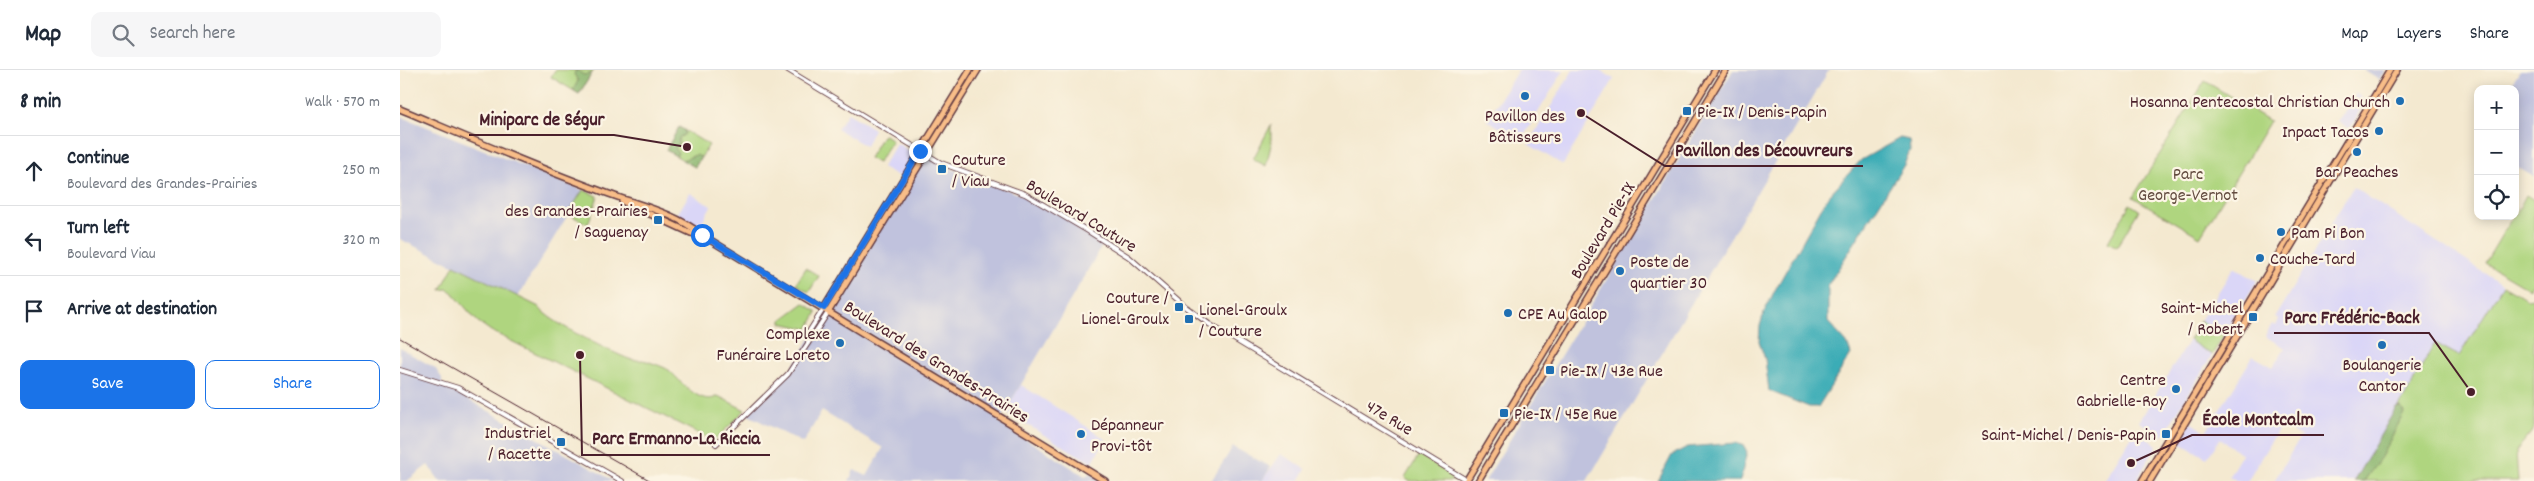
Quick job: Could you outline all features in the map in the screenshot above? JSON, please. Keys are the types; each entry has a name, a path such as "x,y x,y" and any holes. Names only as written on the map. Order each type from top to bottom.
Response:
{"main road":[{"path":"923,153 970,70"},
{"path":"826,310 923,153 978,70"},
{"name":"Boulevard Pie-IX","path":"1467,481 1715,70"},
{"name":"Boulevard Pie-IX","path":"1478,481 1726,70"},
{"path":"2142,481 2390,70"},
{"path":"2150,481 2397,70"},
{"name":"Boulevard des Grandes-Prairies","path":"400,109 612,196 691,233 702,235 1105,481"}],"street":[{"name":"Boulevard Couture","path":"788,70 923,153 952,168 1025,194 1088,230 1134,261 1195,314 1297,377"},
{"path":"716,444 788,374 808,346 810,330 826,310"},
{"path":"400,370 458,388 622,481"},
{"name":"47e Rue","path":"1297,377 1467,481"}],"shaded area":[{"path":"1518,70 1564,70 1521,140 1487,120"},
{"path":"1573,70 1600,70 1614,79 1563,165 1528,144"},
{"path":"1733,70 1829,70 1587,481 1485,481"},
{"path":"2363,70 2385,70 2379,80"},
{"path":"2520,70 2534,70 2534,177 2519,168 2519,85 2511,85"},
{"path":"2356,93 2365,101 2350,129 2338,122"},
{"path":"848,113 874,129 866,146 837,129"},
{"path":"400,116 583,190 518,297 400,239"},
{"path":"897,143 914,154 900,177 882,167"},
{"path":"925,154 952,169 1040,202 1105,241 999,422 1085,476 1091,473 1103,481 849,481 854,470 867,476 883,448 822,411 803,443 746,414 788,374"},
{"path":"2353,187 2503,285 2459,357 2435,343 2357,481 2274,481 2301,436 2281,425 2247,481 2237,481 2229,476 2242,454 2220,439 2207,458 2180,443 2180,439 2190,422 2206,432 2253,356 2273,367 2285,348 2265,336 2272,324 2276,326 2279,319 2275,317"},
{"path":"690,193 711,206 699,227 677,215"},
{"path":"2234,267 2257,281 2224,335 2200,321"},
{"name":"Centre Gabrielle-Roy","path":"2189,340 2212,355 2163,436 2139,422"},
{"path":"400,348 435,368 442,378 442,385 614,481 440,481 428,465 407,481 400,481"},
{"path":"1021,385 1106,439 1092,463 1005,412"},
{"path":"2135,431 2157,445 2136,481 2104,481"},
{"path":"1233,447 1271,467 1262,481 1211,481"},
{"path":"1281,454 1306,469 1299,481 1262,481"}],"green space":[{"path":"555,70 594,70 579,94 551,77"},
{"path":"576,70 584,75 592,73 579,94 573,90 578,81 574,74"},
{"name":"Parc George-Vernot","path":"2205,81 2270,121 2200,237 2133,197"},
{"path":"1271,125 1271,145 1266,166 1253,159"},
{"path":"679,127 709,145 695,167 666,150"},
{"path":"679,127 684,130 685,134 679,138 679,144 675,148 678,153 676,156 666,150"},
{"path":"885,135 892,140 878,163 869,158 882,136"},
{"path":"696,155 701,157 695,167 682,160"},
{"path":"583,190 598,196 588,224 568,214"},
{"path":"2526,195 2534,200 2534,282 2529,289 2485,263 2511,220 2519,220 2519,208"},
{"name":"Parc George-Vernot","path":"2130,204 2139,210 2117,247 2108,242"},
{"path":"454,265 539,307 553,320 580,336 629,359 645,360 666,369 699,396 712,399 718,396 745,410 714,441 491,331 477,321 452,292 447,289 441,290"},
{"path":"806,268 819,276 809,292 796,284"},
{"path":"2503,285 2527,299 2534,298 2534,429 2516,451 2518,481 2357,481 2435,343 2459,356"},
{"path":"804,303 817,312 808,329 781,323 781,320"},
{"path":"2200,321 2224,335 2212,355 2189,340"},
{"path":"2401,407 2404,413 2381,457 2364,481 2354,481 2396,408"},
{"path":"1419,455 1460,481 1409,481 1405,478"}],"water":[{"path":"1900,138 1909,140 1910,150 1904,165 1828,285 1828,322 1847,343 1851,354 1818,407 1809,407 1769,391 1765,359 1759,342 1760,326 1764,312 1775,290 1828,196 1861,160"},
{"path":"1736,443 1744,446 1747,452 1740,481 1658,481 1672,455 1687,447"}],"railway":[{"path":"400,338 651,481"}],"place":[{"name":"Pavillon des Bâtisseurs","path":"1525,96"},
{"name":"Hosanna Pentecostal Christian Church","path":"2400,101"},
{"name":"Pie-IX / Denis-Papin","path":"1687,111"},
{"name":"Pavillon des Découvreurs","path":"1581,113"},
{"name":"Inpact Tacos","path":"2379,131"},
{"name":"Miniparc de Ségur","path":"687,147"},
{"name":"Bar Peaches","path":"2357,152"},
{"name":"Couture / Viau","path":"942,169"},
{"name":"des Grandes-Prairies / Saguenay","path":"658,220"},
{"name":"Pam Pi Bon","path":"2281,232"},
{"name":"Couche-Tard","path":"2260,258"},
{"name":"Poste de quartier 30","path":"1620,271"},
{"name":"Couture / Lionel-Groulx","path":"1179,307"},
{"name":"CPE Au Galop","path":"1508,313"},
{"name":"Saint-Michel / Robert","path":"2253,317"},
{"name":"Lionel-Groulx / Couture","path":"1189,319"},
{"name":"Complexe Funéraire Loreto","path":"840,343"},
{"name":"Boulangerie Cantor","path":"2382,345"},
{"name":"Parc Ermanno-La Riccia","path":"580,355"},
{"name":"Pie-IX / 43e Rue","path":"1550,370"},
{"name":"Centre Gabrielle-Roy","path":"2176,389"},
{"name":"Parc Frédéric-Back","path":"2471,392"},
{"name":"Pie-IX / 45e Rue","path":"1504,413"},
{"name":"Dépanneur Provi-tôt","path":"1081,434"},
{"name":"Saint-Michel / Denis-Papin","path":"2166,434"},
{"name":"Industriel / Racette","path":"561,442"},
{"name":"École Montcalm","path":"2131,463"}],"route":[{"path":"702,235 824,308 920,151"}]}
